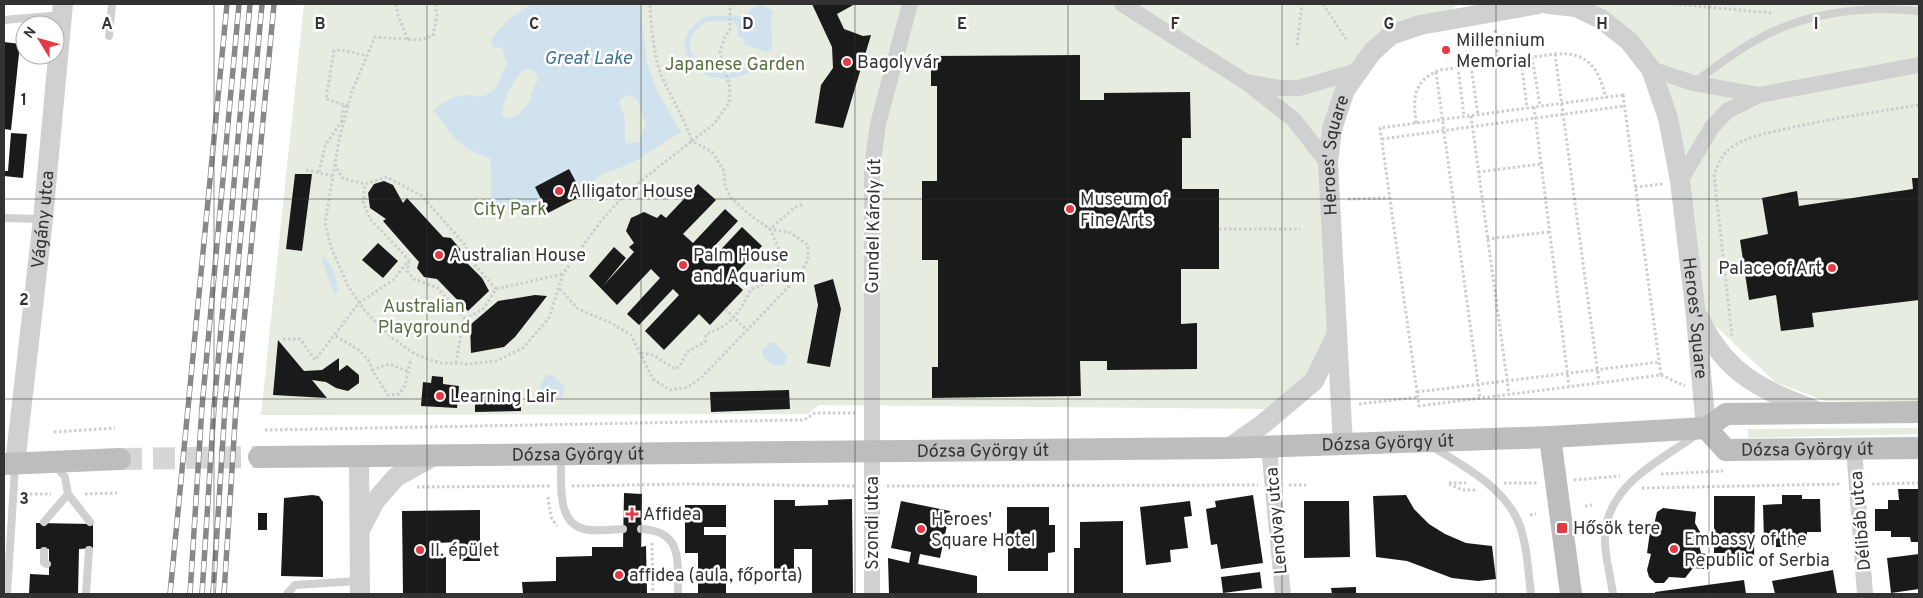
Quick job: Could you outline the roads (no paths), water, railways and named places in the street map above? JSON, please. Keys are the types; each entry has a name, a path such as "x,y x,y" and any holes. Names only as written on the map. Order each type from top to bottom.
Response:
{"main road":[{"name":"Dózsa György út","path":"259,457 872,452 1343,445 1550,437 1706,428 1726,414 1919,412"},
{"name":"Dózsa György út","path":"1706,428 1726,450 1919,448"},
{"path":"1550,437 1571,594"},
{"path":"9,464 120,459"}],"street":[{"name":"Gundel Károly út","path":"872,452 872,167 878,124 910,4"},
{"path":"1122,4 1246,82 1293,119 1328,163"},
{"path":"1420,25 1460,4"},
{"name":"Heroes' Square","path":"1343,445 1328,163 1336,112 1344,90 1380,43 1391,35 1420,25 1540,4"},
{"name":"Heroes' Square","path":"1549,4 1576,7 1601,19 1629,41 1651,69 1668,118 1674,182 1695,307 1706,428"},
{"name":"Vágány utca","path":"9,464 43,219 63,9"},
{"path":"1674,182 1712,127 1726,111 1759,95 1919,65"},
{"path":"1651,69 1693,83 1759,95"},
{"path":"1246,82 1280,88 1299,88 1357,71"},
{"path":"1695,307 1709,338 1750,382 1766,391 1820,413"},
{"path":"1229,448 1263,424 1314,380 1336,335"},
{"name":"Lendvay utca","path":"1269,447 1283,594"},
{"name":"Délibáb utca","path":"1854,448 1865,594"},
{"name":"Szondi utca","path":"872,452 872,594"},
{"path":"360,530 375,501 396,477 436,455"},
{"path":"359,456 360,588"}],"lane":[{"path":"109,36 112,4"},
{"path":"1693,83 1734,54 1782,28 1836,13 1868,8 1919,11"},
{"path":"4,20 63,9"},
{"path":"4,218 43,219"},
{"path":"1612,594 1606,542 1607,522 1614,503 1639,475 1706,428"},
{"path":"1425,441 1486,482 1516,515 1525,548 1530,594"},
{"path":"561,454 563,508 567,518 574,525 585,529 624,529"},
{"path":"52,462 65,477 68,494 90,522"},
{"path":"6,594 9,464"},
{"path":"44,522 68,494"},
{"path":"641,529 656,530 672,541 677,551 678,594"},
{"path":"86,594 84,564 89,550"},
{"path":"44,551 44,563 47,564"},
{"path":"287,594 295,584 360,588"}],"water":[{"name":"Great Lake","path":"531,4 640,4 647,64 657,91 681,132 632,163 601,175 584,189 501,210 492,208 490,158 471,151 464,146 433,110 456,96 483,97 495,89 507,64 502,48 493,47 491,40 506,22","holes":["526,69 534,72 538,80 530,95 532,97 522,112 510,118 505,118 502,115 507,96 517,78","630,95 637,99 646,124 639,142 627,144 625,141 625,119 619,102 622,98"]},
{"path":"760,4 773,11 771,21 772,46 771,51 767,52 744,44 744,40 738,36 738,27 734,23 735,16 742,16"},
{"path":"323,256 332,268 335,277 338,291 334,294 322,260"},
{"path":"770,342 775,343 787,356 784,365 773,366 764,358 762,352"},
{"path":"548,374 554,376 565,388 562,397 552,399 542,390 540,384"}],"waterway":[{"path":"735,19 708,19 698,25 691,33 688,49 696,65 712,75 722,76 744,72 781,58"}],"tunnel":[{"path":"120,459 259,457"}],"railway":[{"path":"170,594 227,4"},
{"path":"190,594 202,407 239,4"},
{"path":"202,594 214,407 250,4"},
{"path":"213,594 225,407 262,4"},
{"path":"224,594 236,407 274,4"}],"place":[{"name":"Millennium Memorial","path":"1446,50"},
{"name":"Bagolyvár","path":"847,62"},
{"name":"Alligator House","path":"559,191"},
{"name":"Museum of Fine Arts","path":"1070,209"},
{"name":"Australian House","path":"439,255"},
{"name":"Palm House and Aquarium","path":"683,265"},
{"name":"Palace of Art","path":"1832,268"},
{"name":"Learning Lair","path":"440,396"},
{"name":"Affidea","path":"632,514"},
{"name":"Hősök tere","path":"1562,528"},
{"name":"Heroes' Square Hotel","path":"921,529"},
{"name":"Embassy of the Republic of Serbia","path":"1674,549"},
{"name":"II. épület","path":"420,550"},
{"name":"affidea (aula, főporta)","path":"619,575"}],"park label":[{"name":"Japanese Garden","path":"735,64"},
{"name":"City Park","path":"510,209"},
{"name":"Australian Playground","path":"424,316"}]}
